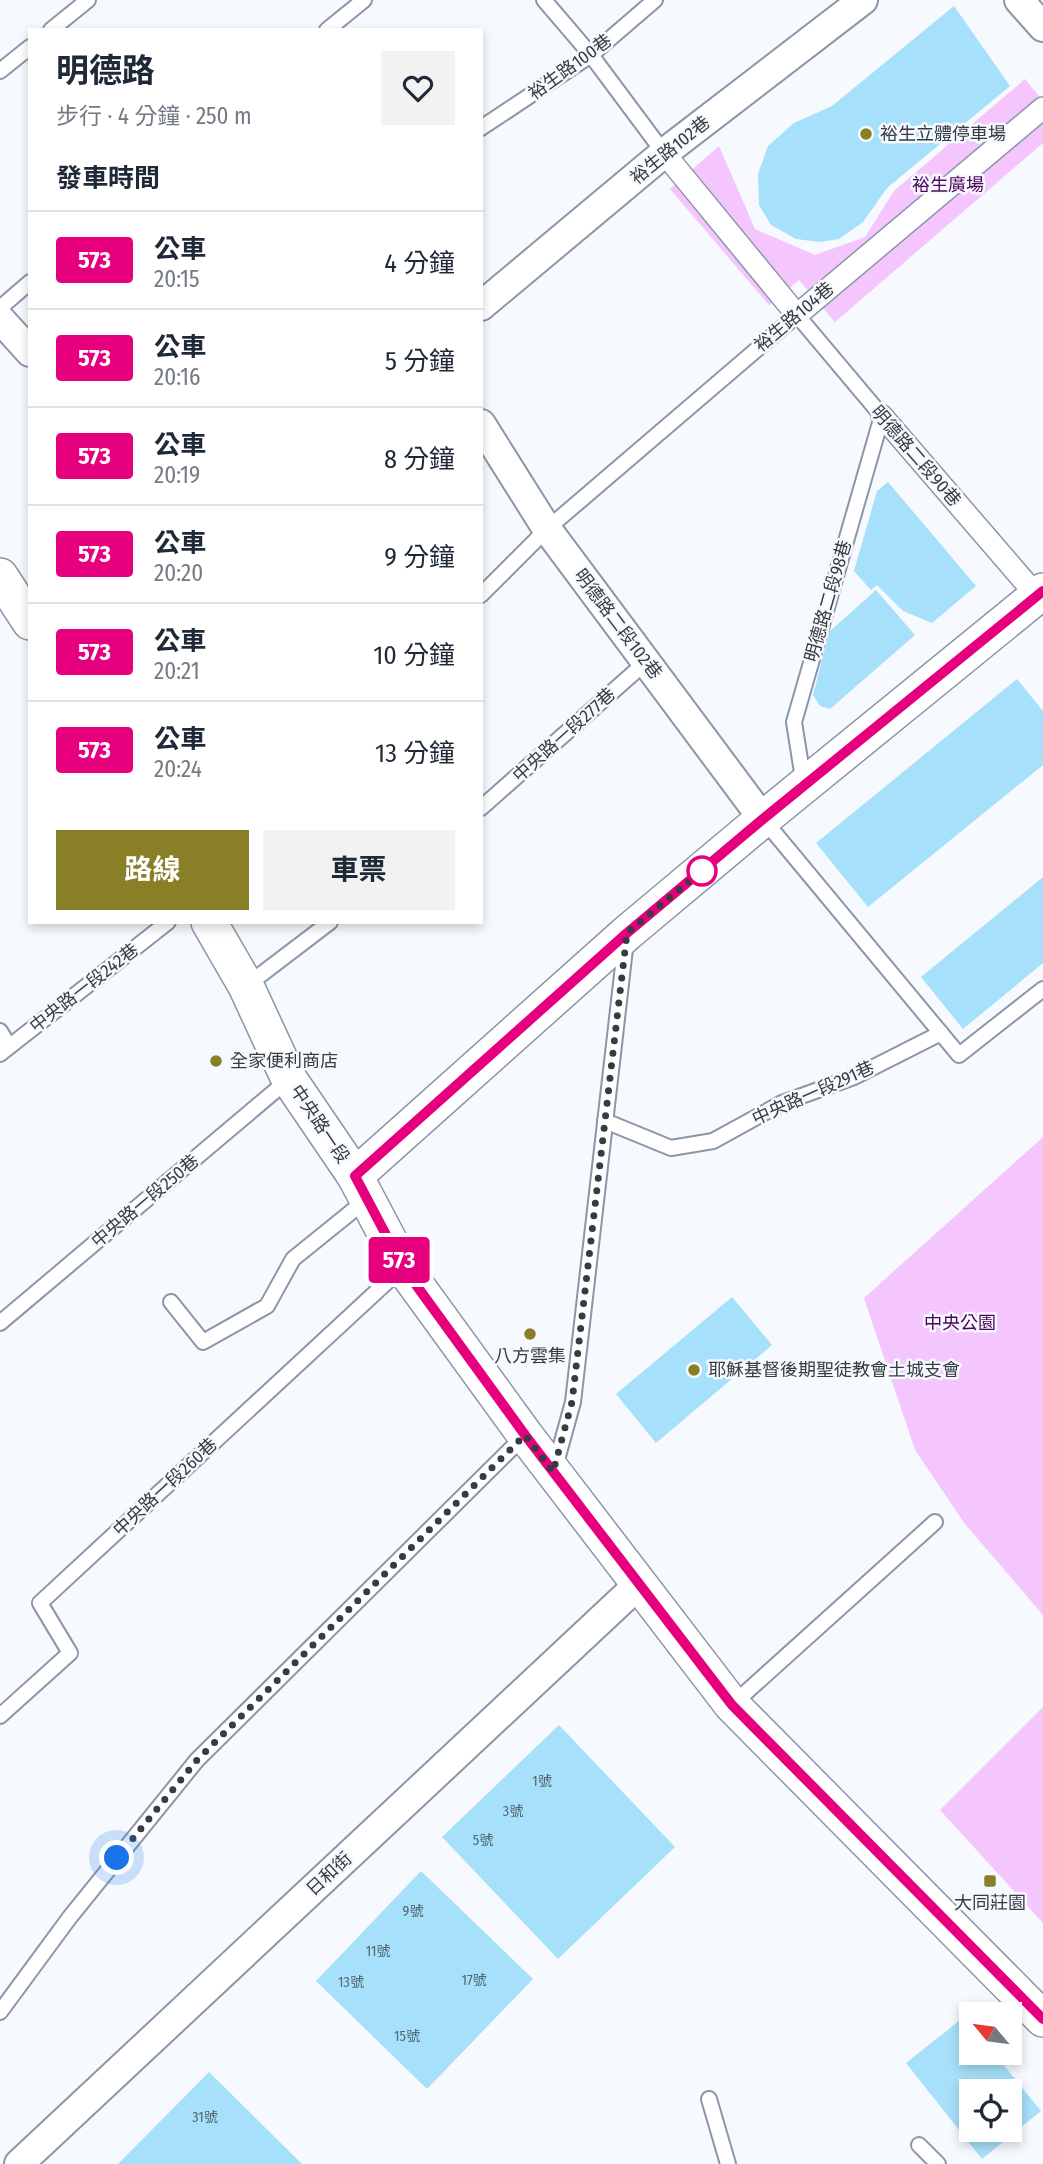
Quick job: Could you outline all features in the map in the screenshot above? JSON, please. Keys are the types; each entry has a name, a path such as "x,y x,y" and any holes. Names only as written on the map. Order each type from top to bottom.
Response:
{"street":[{"name":"裕生路102巷","path":"483,304 664,153 863,0"},
{"path":"1018,0 1043,27"},
{"name":"裕生路104巷","path":"797,314 1043,108"},
{"path":"664,153 797,314"},
{"path":"0,319 28,350"},
{"name":"明德路二段90巷","path":"881,416 1040,593"},
{"name":"明德路二段102巷","path":"483,427 547,530 763,819"},
{"path":"0,576 28,619"},
{"path":"361,1188 627,933 1040,593"},
{"name":"中央路一段","path":"210,924 246,986 289,1079 361,1188 403,1267 553,1472 732,1705 1041,2012"},
{"name":"日和街","path":"19,2164 639,1584"}],"lane":[{"path":"53,28 88,0"},
{"path":"329,28 364,0"},
{"path":"544,0 591,55 664,153"},
{"name":"裕生路100巷","path":"483,127 591,55 655,0"},
{"path":"0,71 28,49"},
{"path":"0,308 28,284"},
{"name":"明德路二段90巷","path":"797,314 881,416"},
{"name":"裕生路104巷","path":"483,593 547,530 797,314"},
{"name":"明德路二段98巷","path":"804,788 794,722 881,416"},
{"name":"中央路一段277巷","path":"483,806 646,662"},
{"path":"763,819 959,1055 1043,989"},
{"name":"中央路一段242巷","path":"5,1050 165,924"},
{"path":"246,986 328,924"},
{"path":"553,1472 572,1402 627,933"},
{"path":"0,1031 5,1050"},
{"name":"中央路一段291巷","path":"605,1121 671,1148 713,1141 782,1103 854,1077 941,1033"},
{"name":"中央路一段250巷","path":"0,1324 289,1079"},
{"path":"171,1302 202,1342 267,1306 293,1259 361,1188"},
{"name":"中央路一段260巷","path":"0,1716 70,1653 40,1603 403,1267"},
{"path":"0,2012 70,1917 197,1760 525,1435"},
{"path":"732,1705 935,1521"},
{"path":"709,2099 728,2164"},
{"path":"919,2145 938,2164"}],"green space":[{"name":"裕生廣場","path":"1025,79 1043,101 1043,143 835,322 799,280 769,305 670,189 719,146 755,229 815,255 865,237 894,191"},
{"name":"中央公園","path":"1043,1137 1043,1615 965,1524 915,1450 864,1298"},
{"path":"1043,1707 1043,1923 940,1810"}],"building":[{"name":"裕生立體停車場","path":"954,6 1010,86 887,188 863,222 839,239 820,242 796,239 771,225 759,205 758,174 768,146 794,123 832,106"},
{"path":"888,482 976,586 932,623 903,611 877,585 871,590 854,571 877,491"},
{"path":"876,590 915,635 830,709 820,706 813,695 829,632"},
{"path":"1017,679 1043,711 1043,765 868,907 816,843"},
{"path":"1043,877 1043,963 963,1029 921,977"},
{"name":"耶穌基督後期聖徒教會土城支會","path":"732,1297 772,1345 656,1443 616,1394"},
{"path":"559,1725 675,1847 558,1959 442,1837"},
{"path":"421,1871 533,1979 427,2089 316,1981"},
{"path":"959,2021 959,2065 1004,2065 1015,2079 959,2079 959,2130 906,2063"},
{"path":"209,2072 302,2164 118,2164"},
{"path":"1022,2088 1041,2111 1022,2126"},
{"path":"969,2142 1003,2142 982,2159"}],"bus line":[{"name":"573","path":"1043,591 627,933 355,1176 403,1267 525,1435 732,1705 1043,2019"}],"place":[{"name":"裕生立體停車場","path":"866,134"},
{"name":"全家便利商店","path":"216,1061"},
{"name":"八方雲集","path":"530,1334"},
{"name":"耶穌基督後期聖徒教會土城支會","path":"694,1370"},
{"name":"大同莊園","path":"990,1881"}],"route":[{"path":"117,1858 197,1760 525,1435 553,1472 572,1402 627,933 705,868 702,871"}]}
